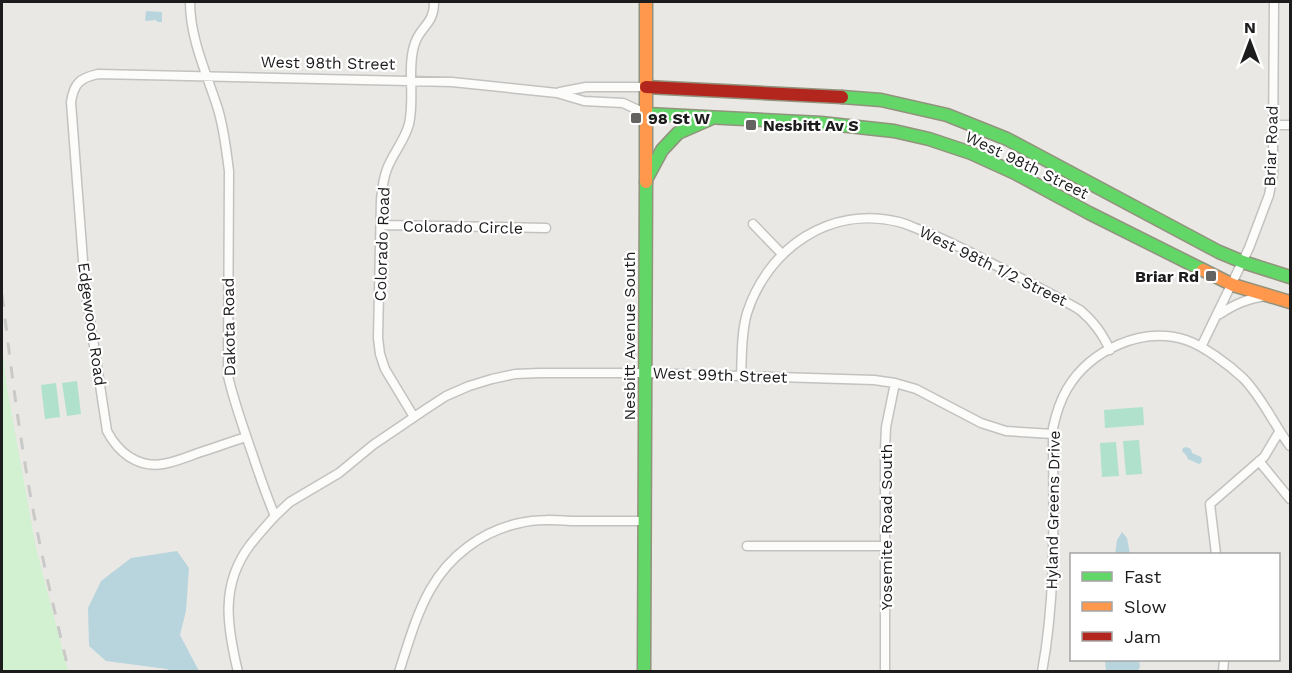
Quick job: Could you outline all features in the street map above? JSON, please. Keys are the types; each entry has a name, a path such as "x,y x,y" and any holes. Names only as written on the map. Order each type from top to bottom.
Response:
{"street":[{"name":"Dakota Road","path":"190,2 195,36 218,108 229,171 228,376 233,399 275,516"},
{"name":"Colorado Road","path":"414,417 385,369 380,354 378,338 381,201 388,168 404,138 409,122 412,105 414,45 418,35 432,19 434,2"},
{"name":"Nesbitt Avenue South","path":"644,672 646,2"},
{"name":"Briar Road","path":"1201,347 1233,285 1269,195 1273,174 1274,2"},
{"name":"West 98th Street","path":"98,74 452,82 556,93 584,101 623,104 647,114 821,123 894,131 929,139 971,153 1015,173 1233,285 1290,302"},
{"name":"Edgewood Road","path":"98,74 88,76 78,82 71,102 85,287 108,431 114,443 123,453 134,460 161,465 246,437"},
{"name":"West 98th Street","path":"556,93 586,87 646,87 816,95 881,100 946,115 1007,139 1219,252 1290,277"},
{"path":"646,180 662,150 678,133 712,118"},
{"path":"1273,125 1290,125"},
{"name":"West 98th 1/2 Street","path":"741,377 743,330 747,314 762,279 791,245 811,232 854,219 900,222 963,248 1080,310 1092,320 1110,350"},
{"path":"753,224 782,254"},
{"name":"Colorado Circle","path":"381,225 546,228"},
{"path":"1217,316 1247,299 1268,295"},
{"name":"Hyland Greens Drive","path":"1042,672 1054,563 1053,428 1066,390 1092,360 1118,345 1135,339 1169,336 1186,340 1216,357 1243,379 1290,446"},
{"name":"West 99th Street","path":"275,516 290,502 339,472 373,445 446,396 469,386 515,374 645,373 863,379 895,383 916,390 981,423 1006,431 1053,434"},
{"name":"Yosemite Road South","path":"885,672 886,427 895,383"},
{"path":"1216,553 1210,504 1264,456 1280,432"},
{"path":"1259,461 1290,499"},
{"path":"238,672 228,625 228,603 232,583 239,563 250,545 275,516"},
{"path":"399,672 420,612 431,589 458,555 481,537 520,523 540,520 645,521"},
{"path":"747,546 885,546"}],"green space":[{"path":"2,346 7,388 36,548 68,671 2,671"},
{"path":"77,381 81,414 67,416 62,383"},
{"path":"56,383 60,417 45,419 41,385"},
{"path":"1143,407 1144,425 1105,428 1104,410"},
{"path":"1139,440 1142,474 1126,475 1123,441"},
{"path":"1116,442 1119,476 1102,477 1100,443"}],"water":[{"path":"146,11 162,12 162,22 145,21"},
{"path":"1186,447 1201,457 1201,463 1188,459 1182,451"},
{"path":"1122,532 1127,538 1130,553 1115,553 1117,540"},
{"path":"177,551 189,568 186,611 180,635 199,671 169,671 106,661 89,646 88,608 101,581 131,558"},
{"path":"1105,661 1139,661 1138,671 1106,671"}],"railway":[{"path":"2,295 28,484 69,672"}],"traffic: fast":[{"path":"842,97 881,100 947,115 1007,139 1219,252 1290,277"},
{"path":"647,114 821,123 894,131 929,139 971,153 1015,173 1203,270"},
{"path":"648,176 662,150 678,133 710,119"},
{"path":"644,672 646,182"}],"traffic: slow":[{"path":"646,2 646,182"},
{"path":"1203,270 1233,285 1290,302"}],"traffic: jam":[{"path":"646,87 842,97"}],"place":[{"name":"98 St W","path":"636,118"},
{"name":"Nesbitt Av S","path":"751,125"},
{"name":"Briar Rd","path":"1211,276"}]}
